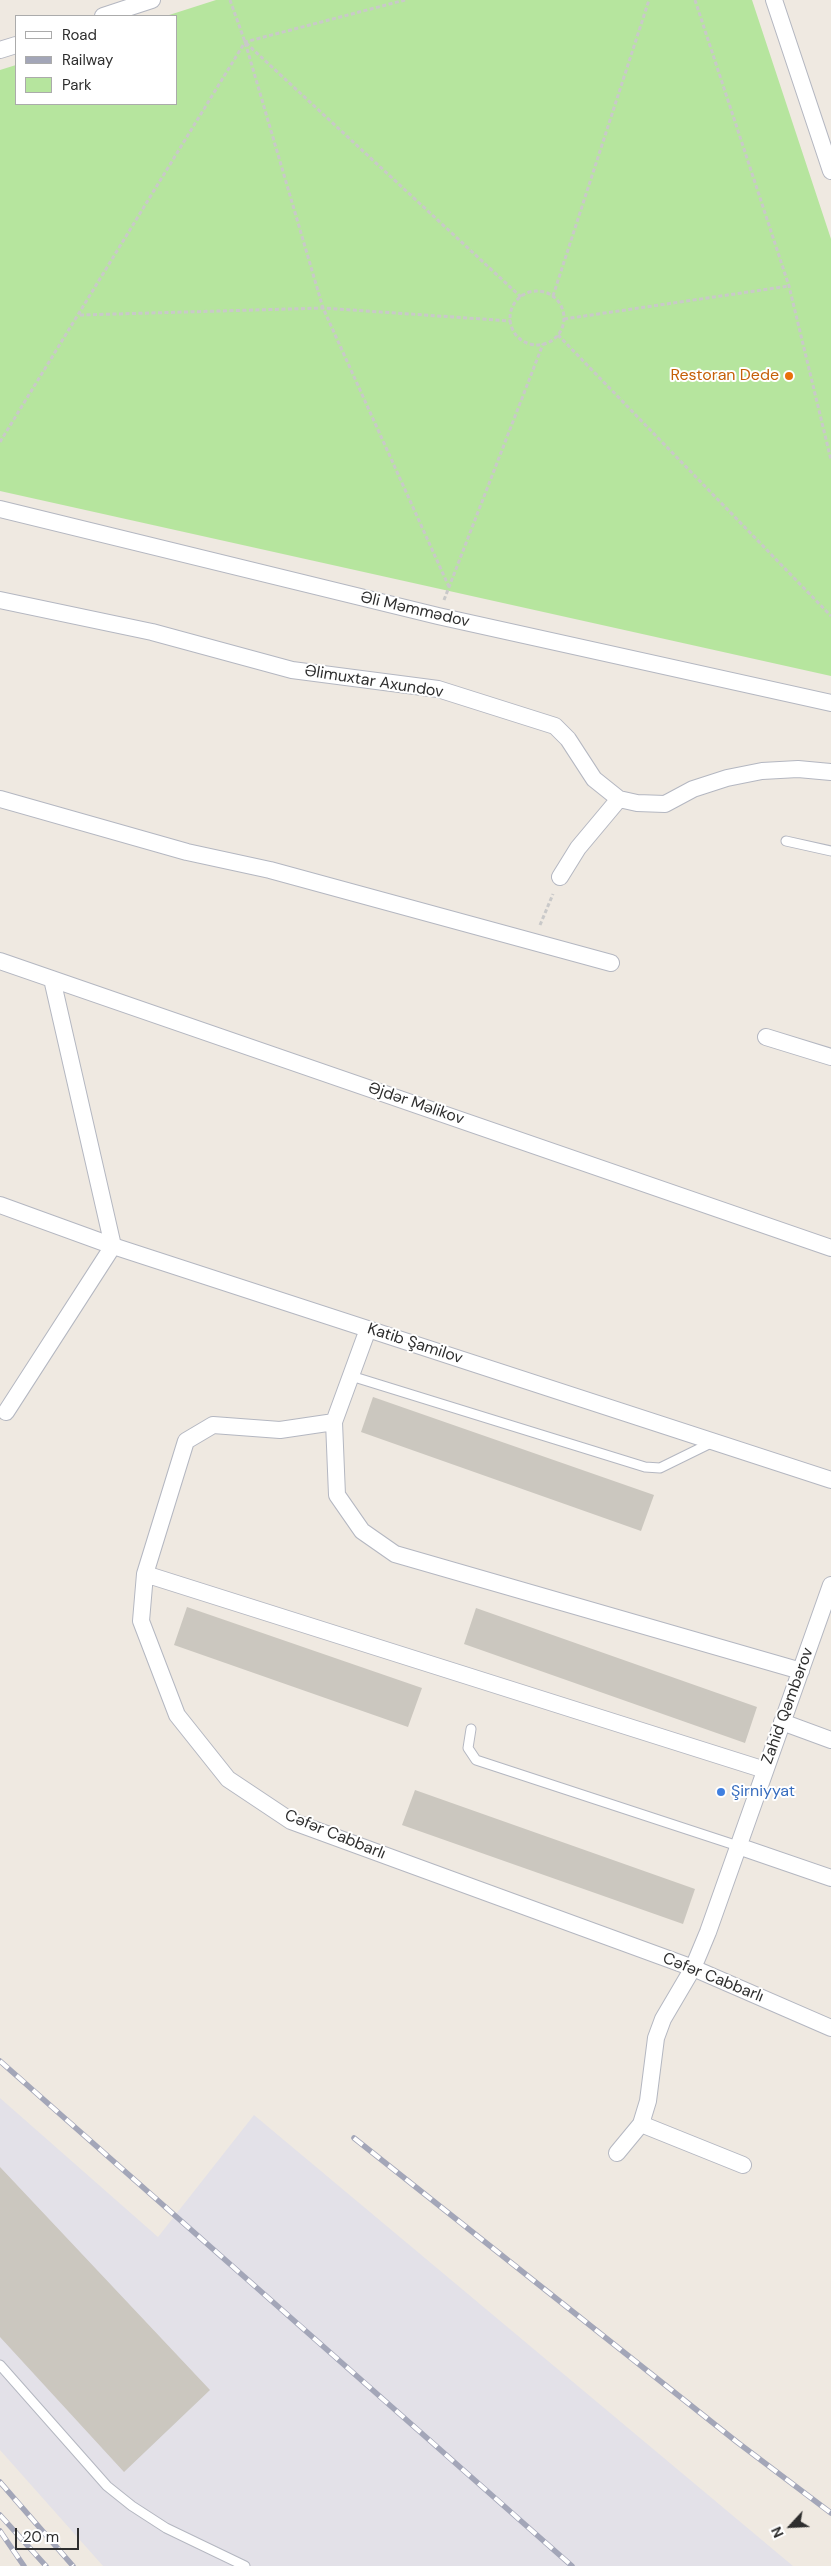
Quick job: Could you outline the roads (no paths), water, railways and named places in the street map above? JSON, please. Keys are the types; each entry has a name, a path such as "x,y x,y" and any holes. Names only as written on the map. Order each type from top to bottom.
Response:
{"street":[{"path":"106,15 152,0"},
{"path":"774,0 831,171"},
{"path":"0,50 15,45"},
{"name":"Əli Məmmədov","path":"0,509 438,616 831,703"},
{"name":"Əlimuxtar Axundov","path":"0,600 152,632 292,670 438,689 554,726 568,739 594,779 619,799"},
{"path":"560,877 578,848 619,799 665,804 693,789 744,775 798,769 831,772"},
{"path":"0,799 187,852 270,870 611,964"},
{"name":"Əjdər Məlikov","path":"0,961 831,1248"},
{"path":"6,1412 113,1246 52,978"},
{"path":"766,1037 831,1057"},
{"name":"Katib Şamilov","path":"0,1205 113,1246 831,1480"},
{"path":"368,1329 334,1422 337,1495 362,1531 395,1554 801,1671"},
{"name":"Cəfər Cabbarlı","path":"334,1422 280,1430 213,1425 186,1441 145,1574 141,1621 177,1715 228,1779 291,1821 693,1968 831,2028"},
{"path":"145,1574 765,1770"},
{"name":"Zahid Qəmbərov","path":"641,2124 648,2101 658,2032 663,2019 693,1968 830,1591"},
{"path":"782,1722 831,1740"},
{"path":"738,1846 831,1878"},
{"path":"617,2153 641,2124 743,2165"}],"lane":[{"path":"786,841 831,851"},
{"path":"351,1376 645,1468 660,1468 713,1442"},
{"path":"471,1730 468,1748 476,1760 738,1846"},
{"path":"0,2365 107,2486 132,2506 166,2528 246,2566"}],"railway":[{"path":"0,2061 572,2566"},
{"path":"354,2138 737,2442 831,2513"},
{"path":"0,2482 73,2566"},
{"path":"0,2515 46,2566"},
{"path":"0,2531 24,2566"}],"place":[{"name":"Restoran Dede","path":"789,376"},
{"name":"Şirniyyat","path":"721,1792"}]}
